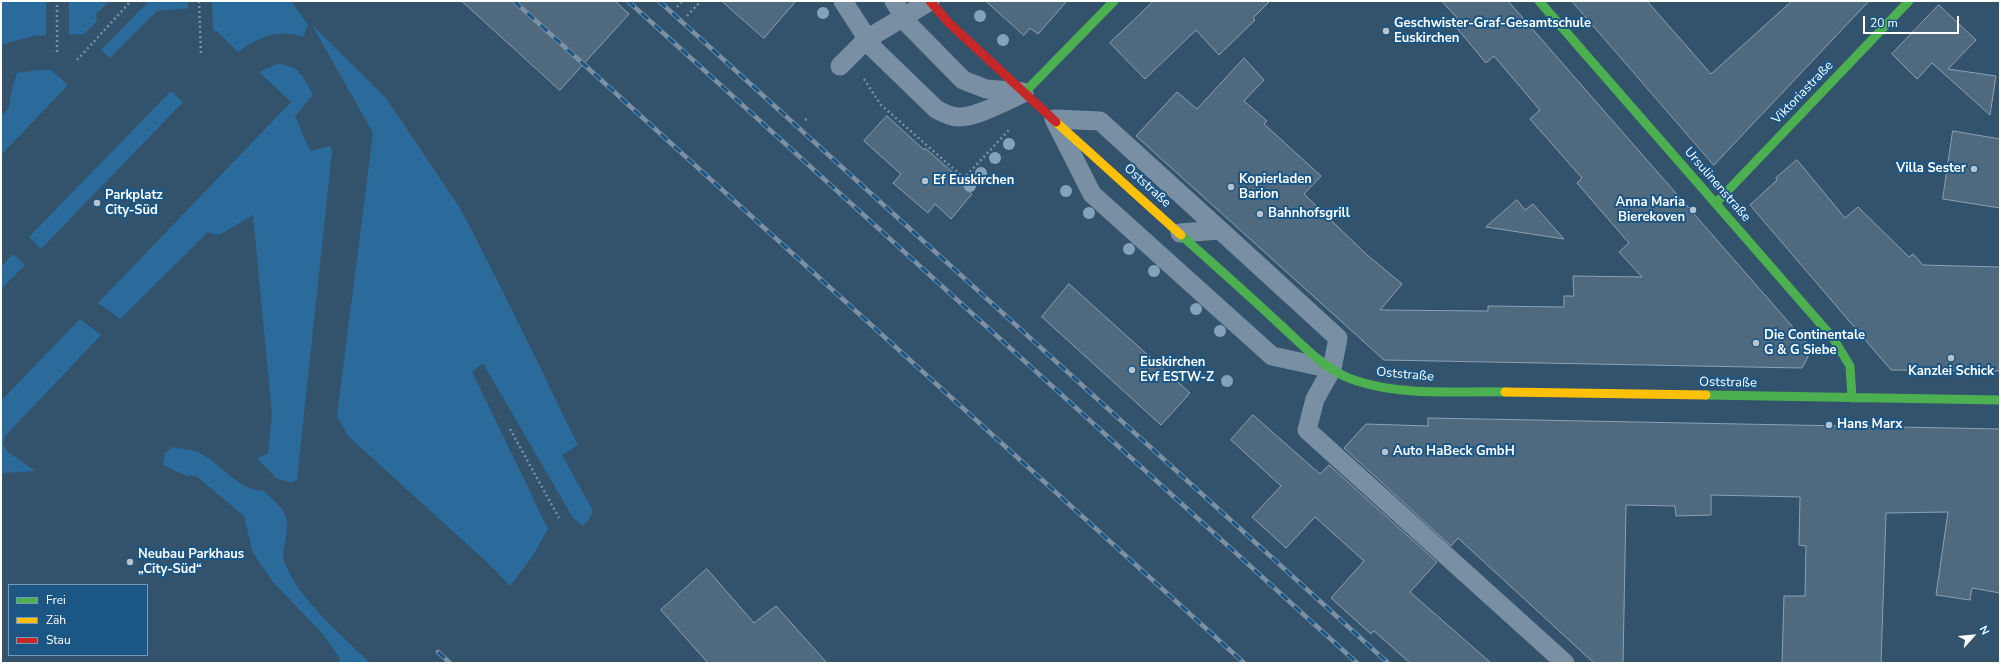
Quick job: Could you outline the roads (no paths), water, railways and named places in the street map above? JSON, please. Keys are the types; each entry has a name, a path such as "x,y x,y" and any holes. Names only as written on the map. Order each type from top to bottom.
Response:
{"street":[{"name":"Oststraße","path":"930,1 949,23 1024,93 1332,369 1364,384 1383,388 1423,391 2000,400"},
{"path":"1024,93 1114,1"},
{"name":"Ursulinenstraße","path":"1539,1 1833,338 1850,366 1852,398"},
{"name":"Viktoriastraße","path":"1716,204 1909,1"}],"lane":[{"path":"843,1 874,49 936,109 948,115 960,117 974,114 1024,93"},
{"path":"894,1 903,18 963,80 986,89 1024,93"},
{"path":"840,66 867,39 930,1"},
{"path":"1332,369 1272,356 1092,194 1054,119 1100,121 1338,338 1332,369 1315,400 1307,430 1565,663"},
{"path":"1180,234 1220,230"}],"railway":[{"path":"514,1 1244,663"},
{"path":"628,1 1357,663"},
{"path":"659,1 1388,663"},
{"path":"438,652 450,663"}],"place":[{"name":"Geschwister-Graf-Gesamtschule Euskirchen","path":"1386,31"},
{"name":"Villa Sester","path":"1974,169"},
{"name":"Ef Euskirchen","path":"925,181"},
{"name":"Kopierladen Barion","path":"1231,187"},
{"name":"Parkplatz City-Süd","path":"97,203"},
{"name":"Anna Maria Bierekoven","path":"1693,210"},
{"name":"Bahnhofsgrill","path":"1260,214"},
{"name":"Die Continentale G & G Siebe","path":"1756,343"},
{"name":"Kanzlei Schick","path":"1951,358"},
{"name":"Euskirchen Evf ESTW-Z","path":"1132,370"},
{"name":"Hans Marx","path":"1829,425"},
{"name":"Auto HaBeck GmbH","path":"1385,452"},
{"name":"Neubau Parkhaus „City-Süd“","path":"130,562"}]}
